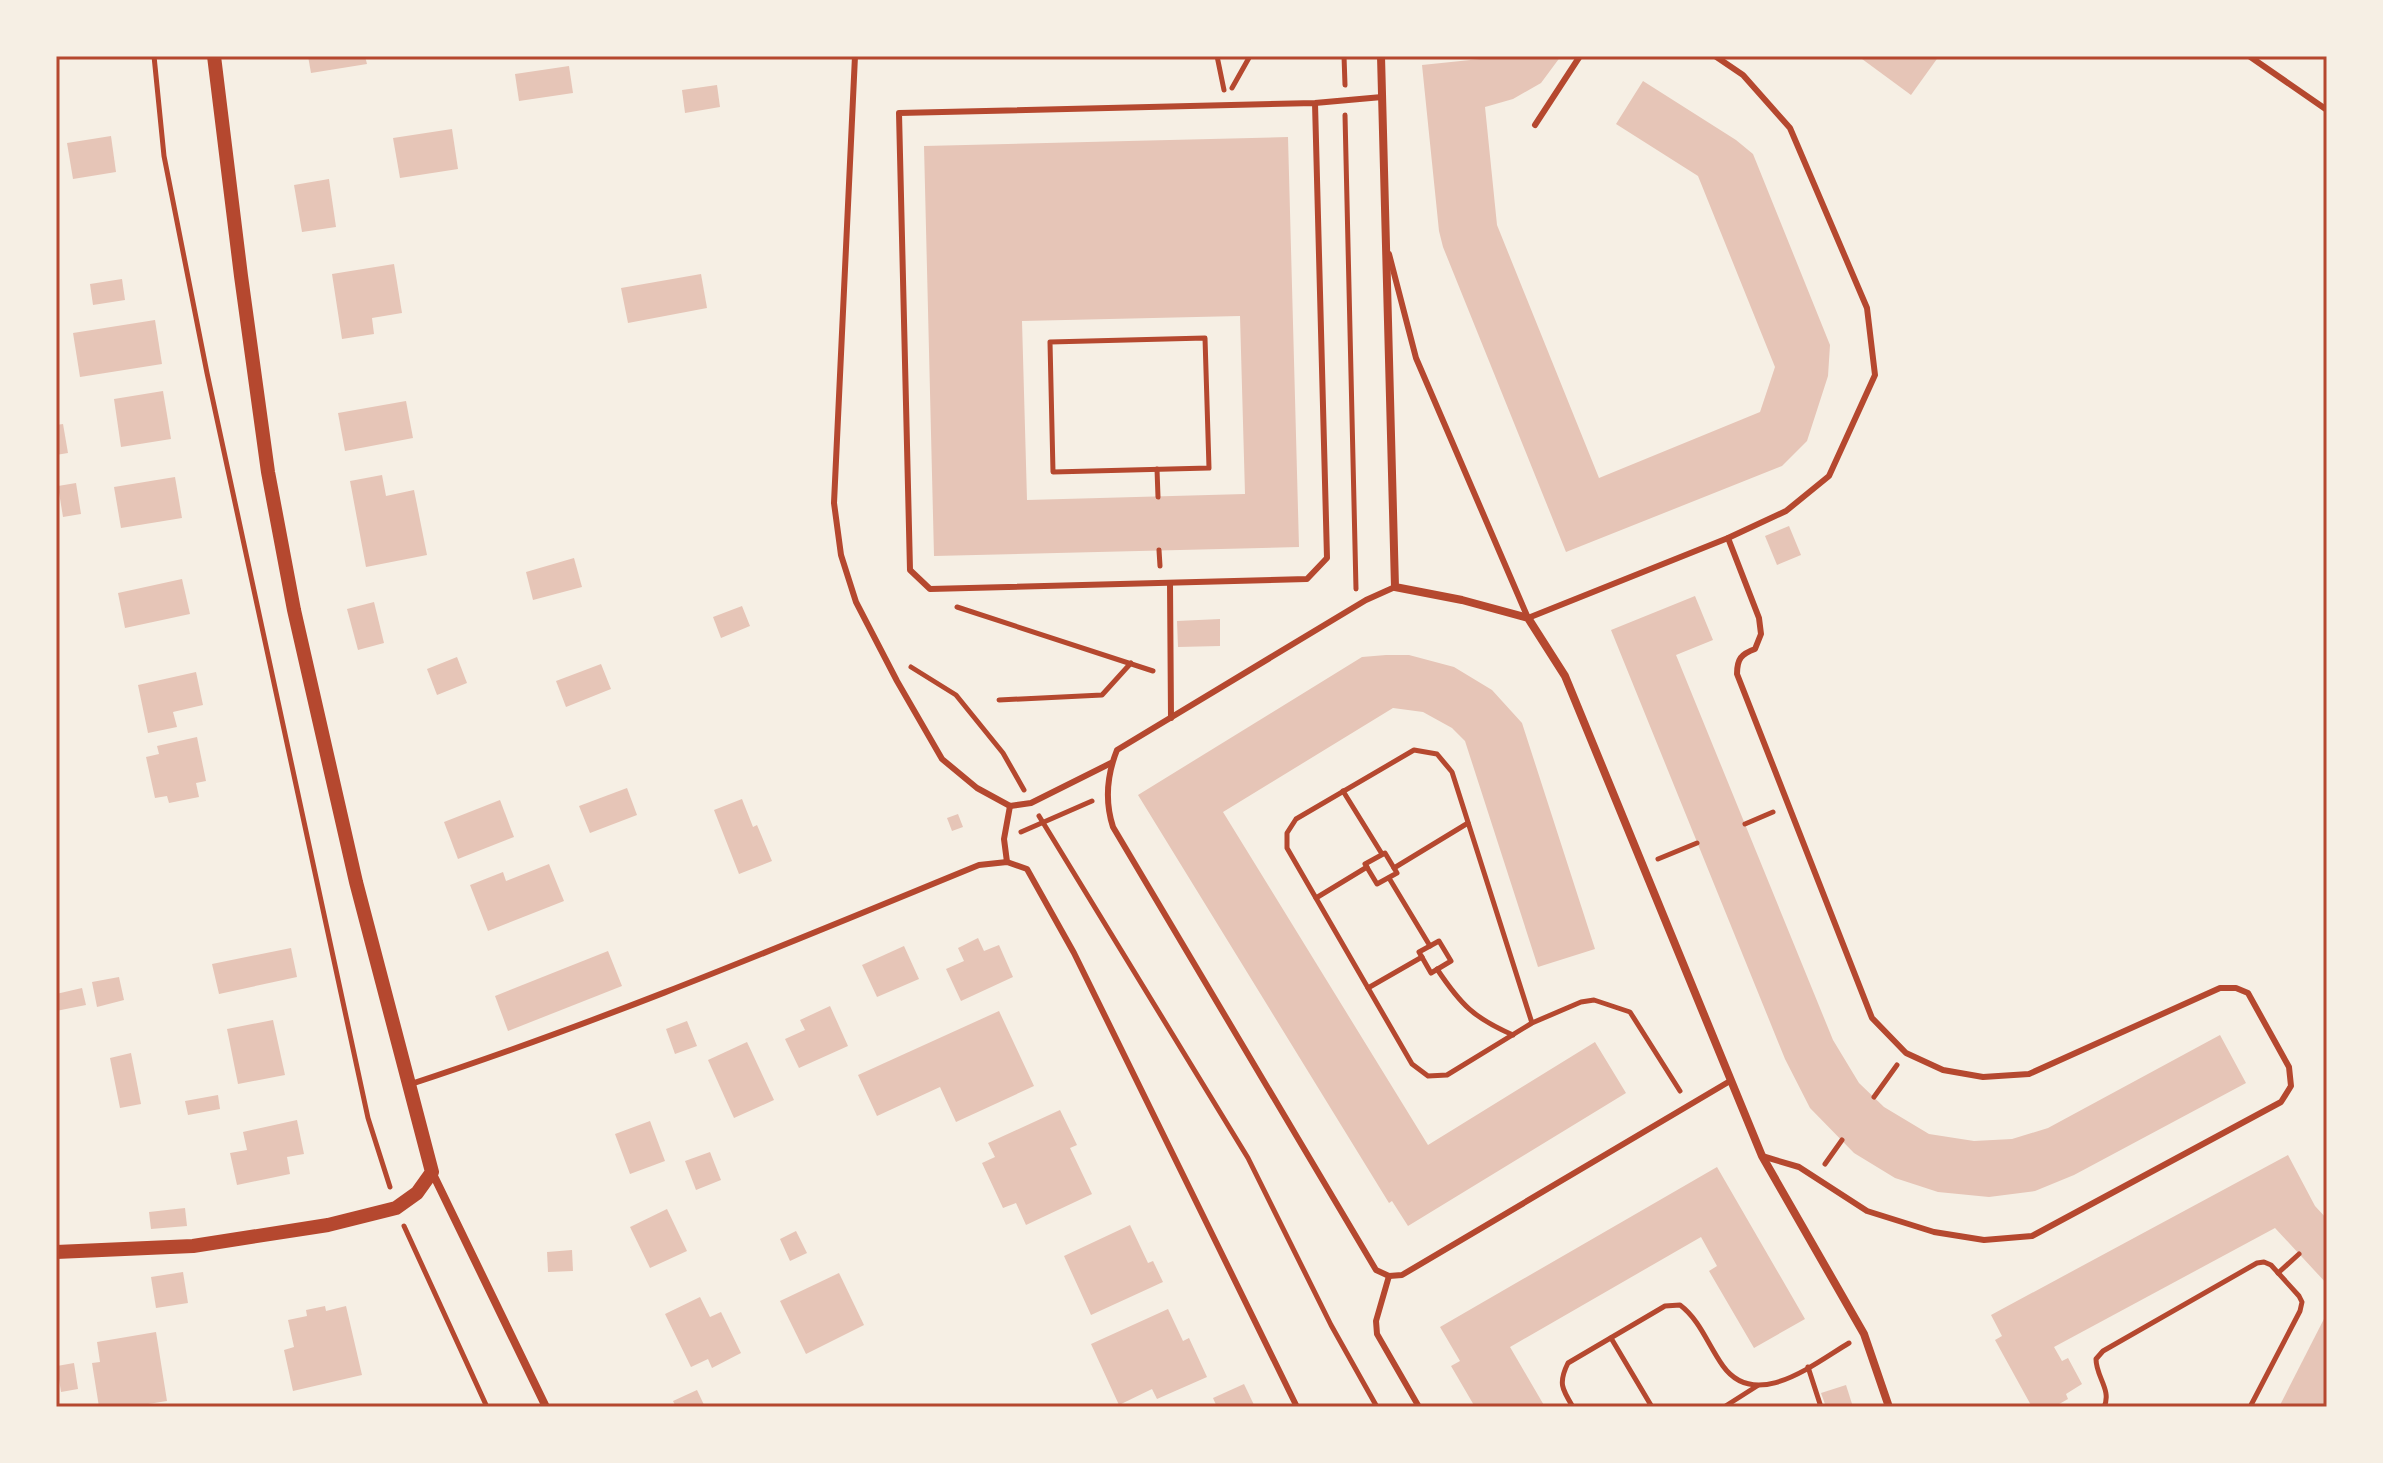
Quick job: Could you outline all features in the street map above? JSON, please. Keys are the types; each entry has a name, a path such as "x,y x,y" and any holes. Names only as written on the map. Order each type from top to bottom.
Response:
{"street":[{"path":"214,56 268,472 294,610 356,882 432,1172 546,1407"},
{"path":"1381,56 1395,587 1462,600 1528,618 1565,676 1762,1156 1864,1334 1889,1407"},
{"path":"56,1252 193,1246 328,1225 396,1208 417,1193 432,1172"}],"lane":[{"path":"855,56 834,503 841,555 856,602 942,759 977,788 1010,806 1031,803 1111,763"},
{"path":"1535,125 1580,56"},
{"path":"1386,243 1416,358 1528,618 1728,538 1786,511 1829,476 1875,375 1867,308 1790,128 1743,75 1715,56"},
{"path":"2249,56 2327,110"},
{"path":"1315,103 1327,558 1307,579 930,589 910,570 899,113 1315,103 1382,97"},
{"path":"1728,538 1759,618 1761,634 1755,649 1744,653 1737,662 1737,674 1872,1018 1906,1053 1943,1070 1970,1075 2029,1074 2220,988 2236,988 2248,993 2289,1067 2291,1086 2281,1102 2032,1236 1984,1240 1934,1232 1867,1211 1799,1167 1762,1156"},
{"path":"1170,583 1171,718"},
{"path":"1395,587 1356,606 1117,750 1111,763 1108,794 1113,827 1376,1270 1389,1276 1402,1275 1730,1081"},
{"path":"1007,862 1004,839 1010,806"},
{"path":"410,1084 488,1059 690,983 979,865 1007,862 1027,869 1074,953 1297,1407"},
{"path":"1389,1276 1376,1321 1377,1334 1419,1407"}],"path":[{"path":"154,56 164,156 207,373 368,1118 396,1208 487,1407"},
{"path":"1217,56 1226,100 1250,56"},
{"path":"1344,56 1356,606"},
{"path":"1205,338 1209,468 1157,469 1053,472 1050,342 1205,338"},
{"path":"1157,469 1158,497"},
{"path":"930,589 957,607 1156,672 1170,671"},
{"path":"999,700 1102,695 1131,663"},
{"path":"908,665 956,695 1003,753 1248,1158 1331,1325 1377,1407"},
{"path":"1532,1023 1452,772 1437,754 1414,750 1296,819 1287,833 1287,848 1412,1064 1428,1076 1447,1075 1532,1023 1581,1002 1594,1000 1630,1012 1689,1105"},
{"path":"1343,791 1397,873 1377,884 1365,864 1382,854"},
{"path":"1745,824 1789,806"},
{"path":"1394,868 1468,823"},
{"path":"1642,865 1697,843"},
{"path":"1316,898 1367,867"},
{"path":"1389,878 1430,946"},
{"path":"1439,941 1451,961 1431,973 1422,957 1419,952 1439,941"},
{"path":"1368,988 1422,957"},
{"path":"1437,969 1457,998 1474,1014 1514,1035"},
{"path":"1874,1097 1906,1053"},
{"path":"1815,1177 1842,1140"},
{"path":"2278,1273 2299,1254"},
{"path":"2104,1407 2107,1391 2096,1370 2096,1359 2103,1351 2257,1263 2264,1262 2271,1265 2302,1302 2250,1407"},
{"path":"1573,1407 1562,1389 1562,1375 1568,1363 1665,1306 1680,1305 1691,1314 1723,1367 1732,1376 1758,1386 1773,1385 1864,1334"},
{"path":"1611,1338 1652,1407"},
{"path":"1808,1367 1821,1407"},
{"path":"1724,1407 1758,1386"}],"building":[{"path":"308,56 365,56 367,64 311,73"},
{"path":"1484,56 1561,56 1541,83 1513,99 1485,107 1497,225 1599,478 1760,412 1775,367 1698,176 1616,124 1643,81 1753,154 1830,345 1828,376 1807,441 1782,466 1566,552 1439,231 1422,65"},
{"path":"1858,56 1939,56 1911,95"},
{"path":"569,66 573,93 519,101 515,74"},
{"path":"717,85 720,107 685,113 682,90"},
{"path":"452,129 458,169 400,178 393,138"},
{"path":"111,136 116,172 73,179 67,143"},
{"path":"1288,137 1299,547 934,556 924,146","holes":["1240,316 1245,494 1027,500 1022,321"]},
{"path":"329,179 336,227 302,232 294,185"},
{"path":"394,264 402,313 372,318 374,334 342,339 332,274"},
{"path":"701,274 707,308 628,323 621,288"},
{"path":"122,279 125,300 93,305 90,284"},
{"path":"155,320 162,364 80,377 73,333"},
{"path":"163,391 171,439 121,447 114,399"},
{"path":"406,401 413,438 345,451 338,413"},
{"path":"63,424 68,453 56,455 56,425"},
{"path":"382,475 386,496 414,490 427,555 366,567 350,481"},
{"path":"175,477 182,518 121,528 114,487"},
{"path":"76,483 81,514 63,517 58,486"},
{"path":"1789,526 1801,555 1777,565 1765,536"},
{"path":"574,558 582,587 533,600 526,572"},
{"path":"182,579 190,614 125,628 118,593"},
{"path":"1695,596 1713,640 1676,655 1833,1040 1859,1083 1884,1107 1929,1134 1974,1141 2012,1139 2048,1128 2220,1035 2246,1083 2074,1175 2035,1191 1989,1197 1938,1192 1895,1178 1854,1153 1810,1108 1785,1059 1611,630"},
{"path":"374,602 384,643 358,650 347,609"},
{"path":"742,606 750,626 721,638 713,617"},
{"path":"1220,619 1220,646 1178,647 1177,621"},
{"path":"1409,655 1454,667 1492,690 1522,723 1595,949 1538,967 1465,741 1452,728 1423,712 1393,708 1223,812 1428,1145 1595,1042 1626,1093 1408,1226 1392,1201 1389,1203 1138,795 1362,657"},
{"path":"457,657 467,683 437,695 427,669"},
{"path":"601,664 611,689 566,707 556,681"},
{"path":"196,672 203,705 173,712 177,727 148,733 138,685"},
{"path":"197,737 206,781 196,783 199,797 169,803 167,796 155,798 146,757 159,754 157,746"},
{"path":"627,788 637,815 590,833 579,806"},
{"path":"742,799 772,861 739,874 714,810"},
{"path":"500,800 514,837 458,859 444,822"},
{"path":"958,814 963,827 952,831 947,818"},
{"path":"549,864 564,901 488,931 470,885 503,872 506,881"},
{"path":"978,938 984,951 999,945 1013,977 961,1001 946,969 964,961 958,948"},
{"path":"904,946 919,979 877,997 862,965"},
{"path":"291,948 297,977 219,994 212,964"},
{"path":"608,951 622,986 508,1031 495,996"},
{"path":"119,977 124,1000 97,1007 92,982"},
{"path":"82,988 86,1005 56,1011 56,994"},
{"path":"830,1006 848,1046 799,1068 785,1039 805,1030 800,1020"},
{"path":"999,1011 1034,1086 956,1122 940,1087 877,1116 858,1075"},
{"path":"273,1020 285,1075 238,1084 227,1029"},
{"path":"687,1021 697,1046 675,1054 666,1029"},
{"path":"747,1042 774,1100 734,1118 708,1060"},
{"path":"131,1053 141,1104 120,1108 110,1058"},
{"path":"218,1095 220,1109 188,1115 185,1101"},
{"path":"1060,1110 1077,1145 1070,1148 1092,1194 1026,1225 1016,1203 1003,1208 982,1163 995,1157 988,1143"},
{"path":"297,1120 304,1154 287,1157 290,1174 237,1185 230,1153 247,1150 243,1132"},
{"path":"650,1121 665,1161 630,1174 615,1134"},
{"path":"710,1152 721,1180 696,1190 685,1161"},
{"path":"2288,1155 2315,1206 2327,1219 2327,1284 2275,1228 2054,1347 2062,1361 2068,1358 2082,1384 2066,1394 2068,1399 2054,1407 2032,1407 1995,1340 2002,1336 1991,1315"},
{"path":"1717,1167 1805,1319 1754,1348 1709,1271 1717,1266 1701,1237 1510,1347 1545,1407 1475,1407 1451,1366 1460,1361 1440,1327"},
{"path":"185,1208 187,1226 151,1229 149,1212"},
{"path":"667,1209 687,1251 650,1268 630,1227"},
{"path":"1130,1225 1148,1263 1153,1261 1163,1282 1091,1315 1064,1256"},
{"path":"796,1231 807,1253 790,1261 780,1239"},
{"path":"572,1250 573,1271 548,1272 547,1252"},
{"path":"183,1272 188,1303 156,1308 151,1277"},
{"path":"839,1273 864,1325 806,1354 780,1301"},
{"path":"700,1297 710,1317 721,1312 741,1353 712,1368 708,1359 691,1367 665,1314"},
{"path":"325,1306 326,1311 346,1306 362,1375 293,1391 284,1350 294,1347 288,1320 307,1316 306,1310"},
{"path":"1168,1309 1183,1341 1189,1338 1207,1377 1157,1399 1152,1389 1119,1405 1091,1344"},
{"path":"2327,1313 2327,1407 2279,1407"},
{"path":"156,1332 167,1401 129,1407 99,1407 92,1363 100,1362 97,1342"},
{"path":"74,1363 78,1389 61,1392 57,1366"},
{"path":"1244,1384 1255,1407 1217,1407 1213,1398"},
{"path":"1846,1385 1853,1407 1826,1407 1821,1393"},
{"path":"697,1390 705,1407 676,1407 673,1401"}]}
